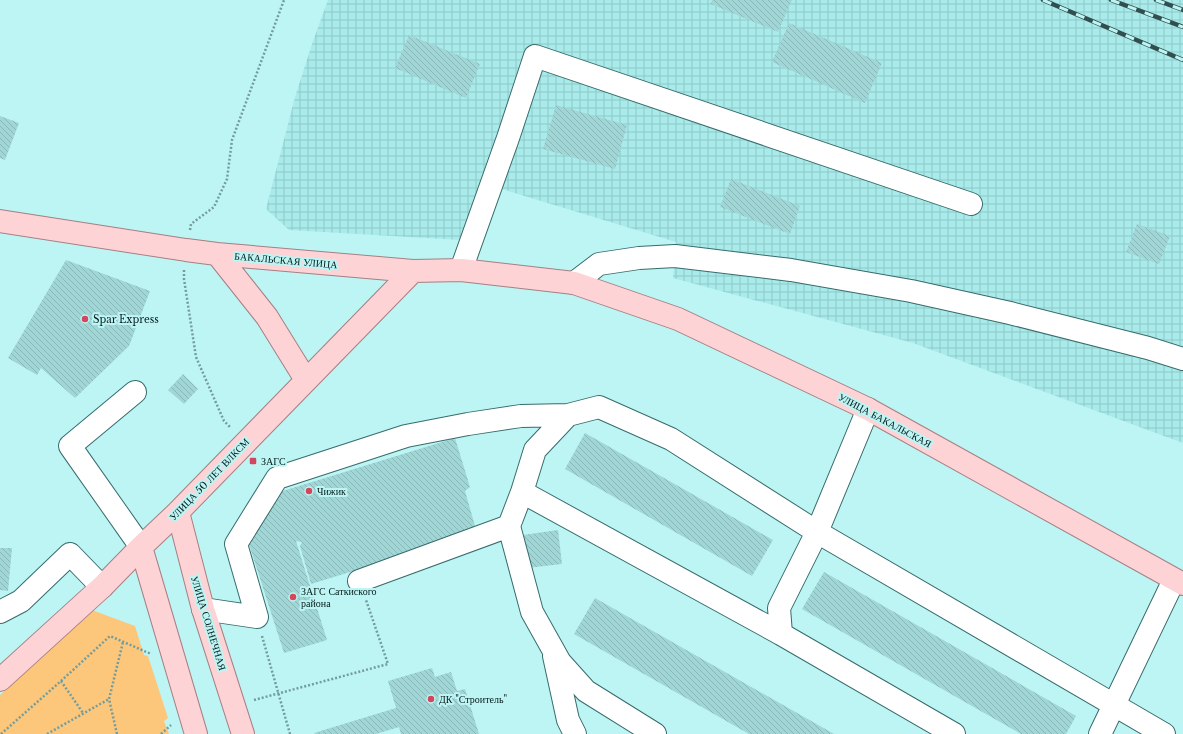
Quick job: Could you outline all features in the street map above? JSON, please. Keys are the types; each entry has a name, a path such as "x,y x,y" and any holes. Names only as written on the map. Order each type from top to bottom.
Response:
{"main road":[{"name":"БАКАЛЬСКАЯ УЛИЦА","path":"0,221 217,254 413,271 461,270 574,283"},
{"path":"217,254 267,317 306,380"},
{"name":"УЛИЦА 50 ЛЕТ ВЛКСМ","path":"0,680 102,587 178,512 413,271"},
{"name":"УЛИЦА БАКАЛЬСКАЯ","path":"574,283 678,319 868,409 1179,582"},
{"name":"УЛИЦА СОЛНЕЧНАЯ","path":"178,512 203,609 243,734"},
{"path":"141,547 194,726"}],"lane":[{"path":"461,270 535,56 971,204"},
{"path":"574,283 599,264 653,257 675,256 791,270 911,291 1010,313 1148,348 1183,359"},
{"path":"135,392 70,446 141,547"},
{"path":"203,609 257,617 236,544 277,478 406,436 521,416 568,415 599,407 671,439 817,532 1164,734"},
{"path":"781,634 779,608 817,532 868,409"},
{"path":"568,415 535,450 522,492 509,526 532,612 560,662 586,692 655,734"},
{"path":"522,492 781,634 954,734"},
{"path":"359,581 509,526"},
{"path":"0,612 21,601 70,554 102,587"},
{"path":"1100,734 1113,704 1179,582"},
{"path":"551,647 568,720 575,734"}],"path":[{"path":"234,706 388,664 359,581"},
{"path":"257,617 290,734"},
{"path":"1,734 110,636 152,654"},
{"path":"117,734 109,699 124,642"},
{"path":"61,681 83,713"},
{"path":"47,734 109,699"},
{"path":"162,734 175,722 194,726"}],"shaded area":[{"path":"328,0 1183,0 1183,443 913,343 673,278 676,242 482,183 460,240 289,230 266,209 295,97"},
{"path":"89,609 135,626 144,655 148,656 168,718 164,721 169,734 0,734 0,695"}],"building":[{"path":"712,0 792,0 778,32 711,4"},
{"path":"789,23 882,63 865,103 772,62"},
{"path":"409,35 480,64 466,98 395,68"},
{"path":"556,105 627,125 615,169 543,149"},
{"path":"0,116 19,123 5,160 0,158"},
{"path":"731,179 800,206 790,234 720,207"},
{"path":"1137,224 1170,236 1159,264 1126,252"},
{"name":"Spar Express","path":"66,260 150,291 129,346 75,398 41,368 37,375 8,358"},
{"path":"183,374 198,389 184,404 168,390"},
{"path":"585,433 773,540 752,576 565,469"},
{"path":"455,438 470,487 465,491 477,533 311,584 300,546 302,542 296,541 327,640 284,653 248,541 273,494"},
{"path":"558,530 562,564 527,568 523,535"},
{"path":"0,548 12,548 8,591 0,590"},
{"path":"824,572 1076,716 1066,734 1021,734 802,609"},
{"path":"595,598 834,734 749,734 574,634"},
{"name":"ДК \"Строитель\"","path":"432,668 435,677 451,672 457,691 465,689 479,734 401,734 399,727 376,734 314,733 396,708 388,681"}],"railway":[{"path":"1043,0 1183,60"},
{"path":"1111,0 1183,27"},
{"path":"1156,0 1183,10"}],"place":[{"name":"Spar Express","path":"85,319"},
{"name":"ЗАГС","path":"253,461"},
{"name":"Чижик","path":"309,491"},
{"name":"ЗАГС Саткиского района","path":"293,597"},
{"name":"ДК \"Строитель\"","path":"431,699"}]}
